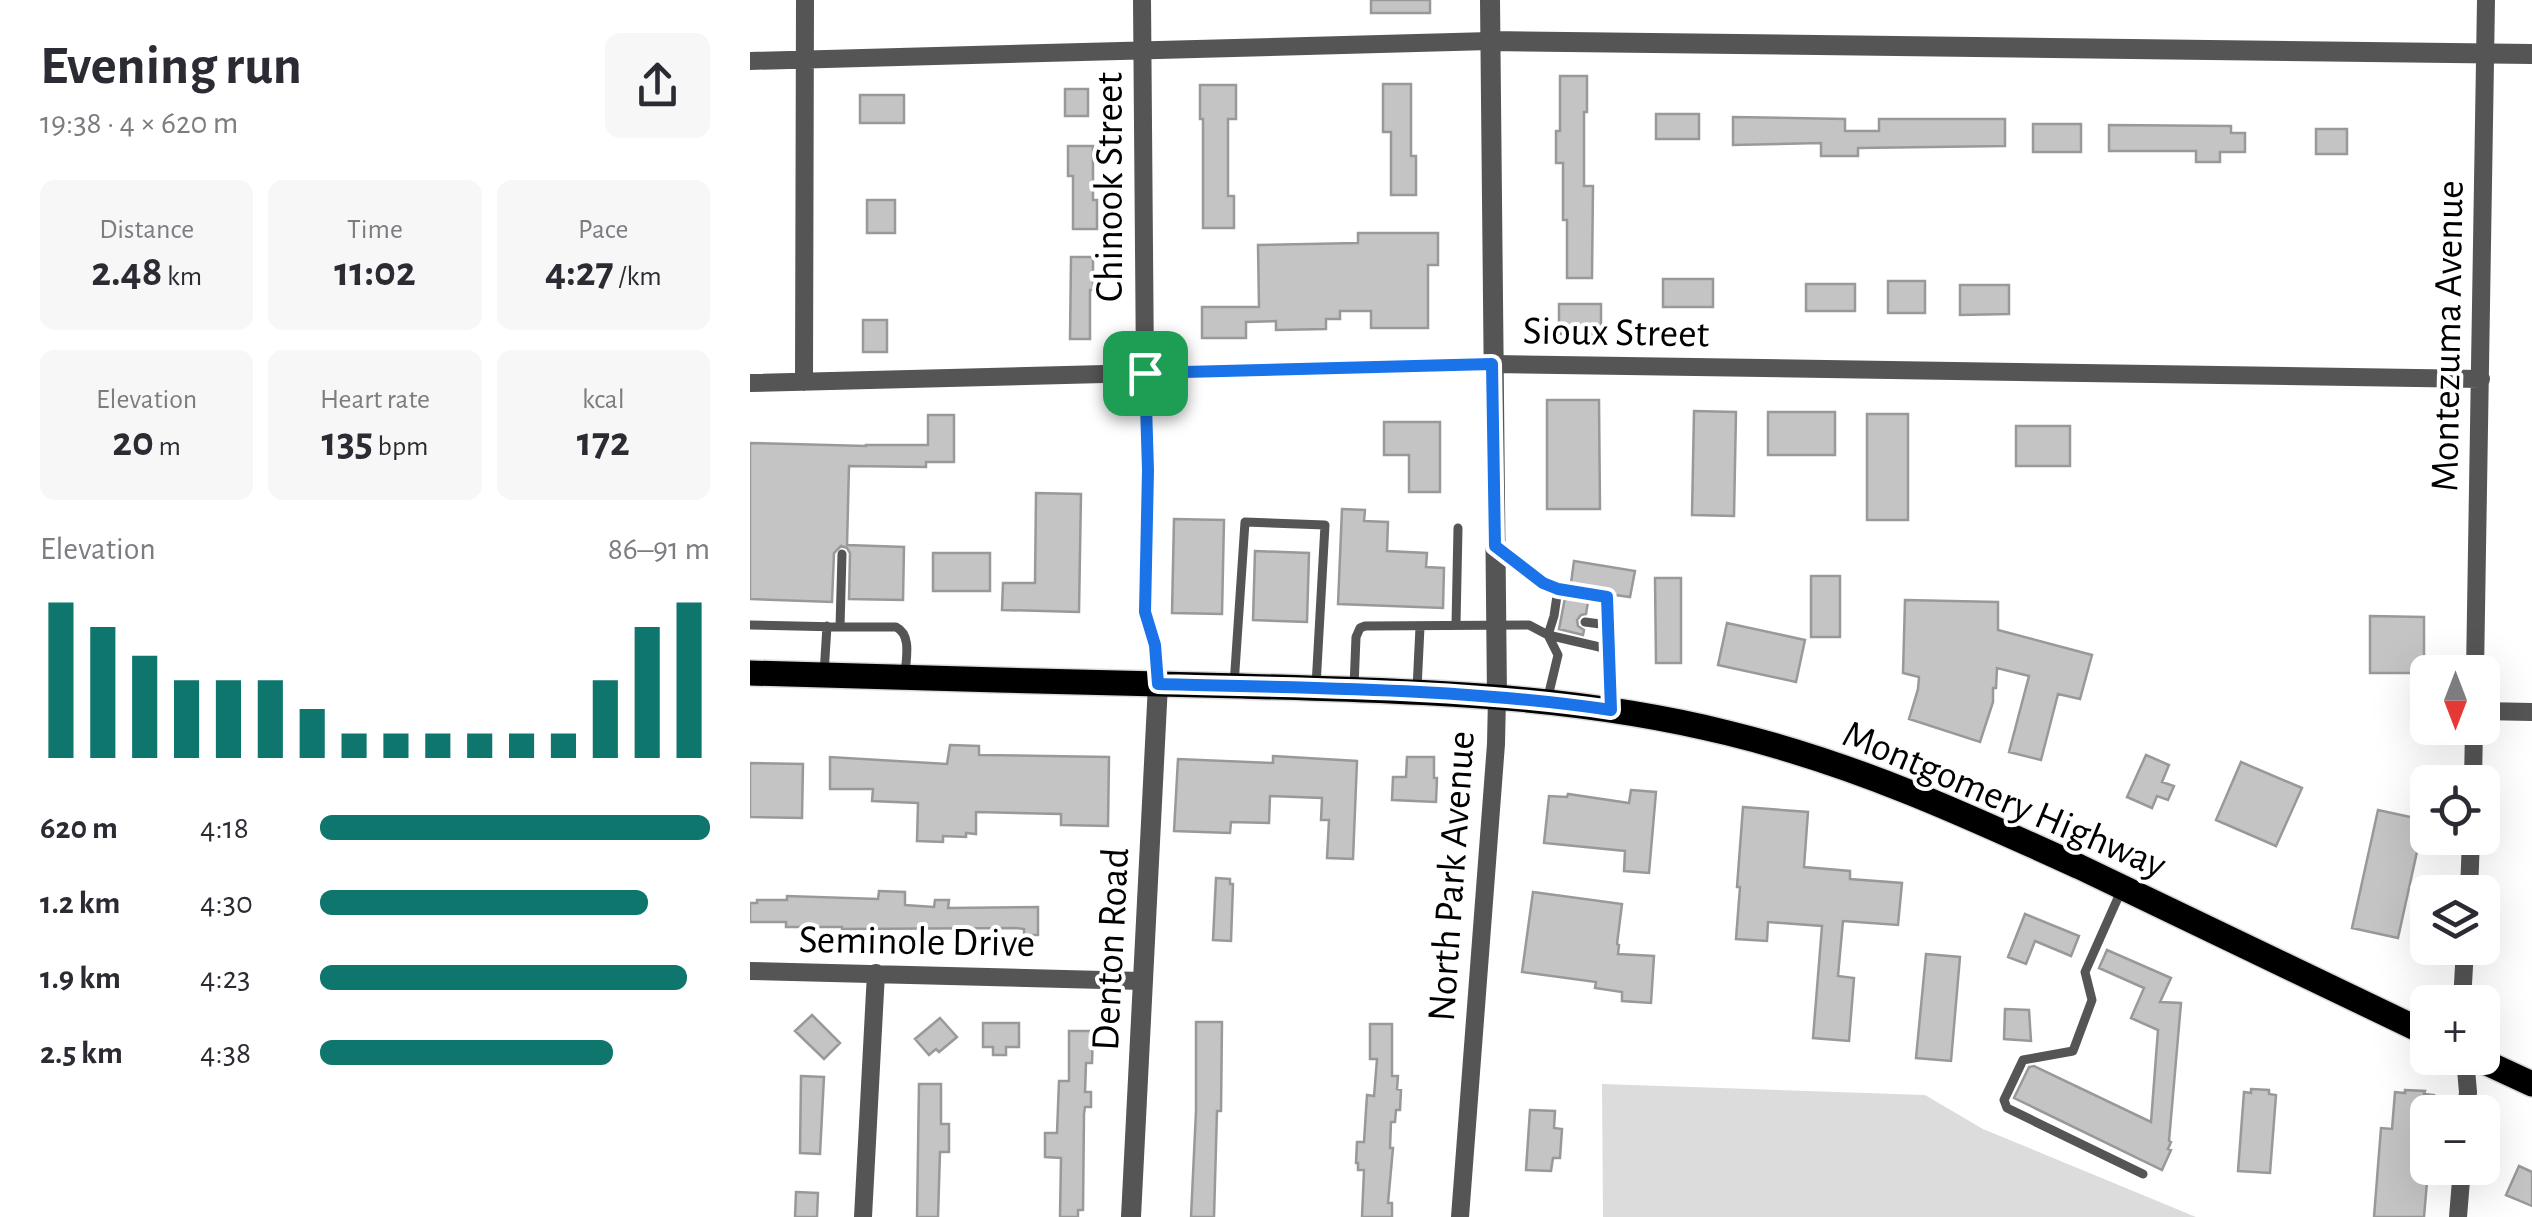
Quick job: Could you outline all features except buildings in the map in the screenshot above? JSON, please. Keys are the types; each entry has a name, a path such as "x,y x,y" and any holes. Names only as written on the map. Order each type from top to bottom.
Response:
{"main road":[{"name":"Montgomery Highway","path":"750,674 1417,691 1547,701 1645,714 1726,732 1853,769 1963,813 2410,1025"},
{"path":"2500,1069 2532,1084"}],"street":[{"path":"804,382 806,0"},
{"name":"Chinook Street","path":"1142,0 1145,373"},
{"name":"North Park Avenue","path":"1460,1217 1496,744 1490,0"},
{"name":"Montezuma Avenue","path":"2475,655 2486,0"},
{"path":"750,61 1490,41 2532,54"},
{"name":"Sioux Street","path":"750,383 1492,364 2481,379"},
{"name":"Denton Road","path":"1131,1217 1158,684"},
{"path":"2500,712 2532,712"},
{"name":"Seminole Drive","path":"750,971 1142,981"},
{"path":"864,1217 876,974"},
{"path":"2458,1217 2461,1185"}],"lane":[{"path":"1145,373 1145,612 1155,645 1158,684"},
{"path":"1234,686 1246,522 1325,525 1316,688"},
{"path":"1456,624 1458,528"},
{"path":"1495,546 1543,583 1607,597 1611,710"},
{"path":"840,626 842,554"},
{"path":"1548,635 1557,617 1558,589"},
{"path":"1585,622 1608,625"},
{"path":"1354,690 1356,637 1364,626 1529,625 1548,635 1608,649"},
{"path":"750,626 896,626 906,637 905,677"},
{"path":"824,676 826,626"},
{"path":"1417,691 1420,627"},
{"path":"1547,701 1558,655 1548,635"},
{"path":"2123,887 2084,972 2092,1000 2073,1051 2023,1060 2004,1100 2007,1108 2143,1174"}],"shaded area":[{"path":"1602,1084 1925,1095 1983,1129 2196,1217 1603,1217"}],"route":[{"path":"1492,364 1495,546 1543,583 1607,597 1611,710 1562,702 1417,691 1158,684 1155,645 1145,612 1145,373 1492,364"}]}
